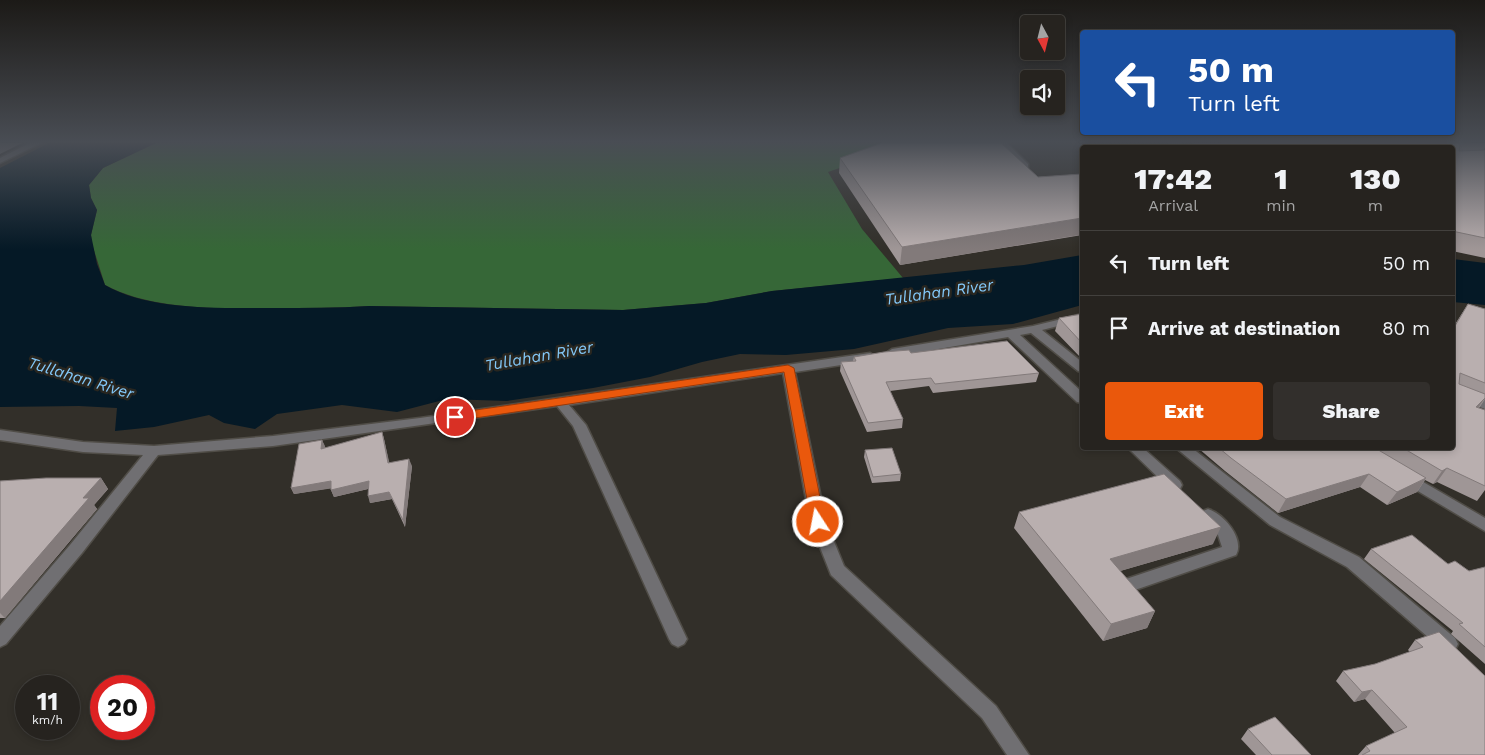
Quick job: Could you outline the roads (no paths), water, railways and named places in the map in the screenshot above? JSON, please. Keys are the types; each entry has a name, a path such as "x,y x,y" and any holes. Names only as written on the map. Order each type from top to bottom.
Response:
{"street":[{"path":"0,435 83,447 154,451 273,441 877,356 1033,329 1080,317"},
{"path":"1033,329 1080,366"},
{"path":"1011,333 1080,397"},
{"path":"788,368 818,522 837,570 989,712 1019,755"},
{"path":"1455,393 1485,406"},
{"path":"560,402 579,425 678,639"},
{"path":"1137,450 1184,493"},
{"path":"1186,450 1275,521 1353,562 1459,654"},
{"path":"0,639 7,623 76,549 154,451"},
{"path":"1395,470 1485,526"},
{"path":"1132,584 1230,550 1231,541 1226,532 1198,506"}],"water":[{"name":"Tullahan River","path":"0,178 95,178 89,185 91,198 97,210 91,235 97,264 105,285 143,300 209,308 369,306 623,310 706,303 772,291 1024,265 1080,255 1080,306 1013,324 948,328 854,349 786,355 740,354 702,362 650,377 507,401 447,399 397,412 342,405 277,414 255,429 224,423 209,415 154,427 115,431 117,408 79,406 0,407"},
{"path":"1455,259 1485,263 1485,305 1455,302"}]}
